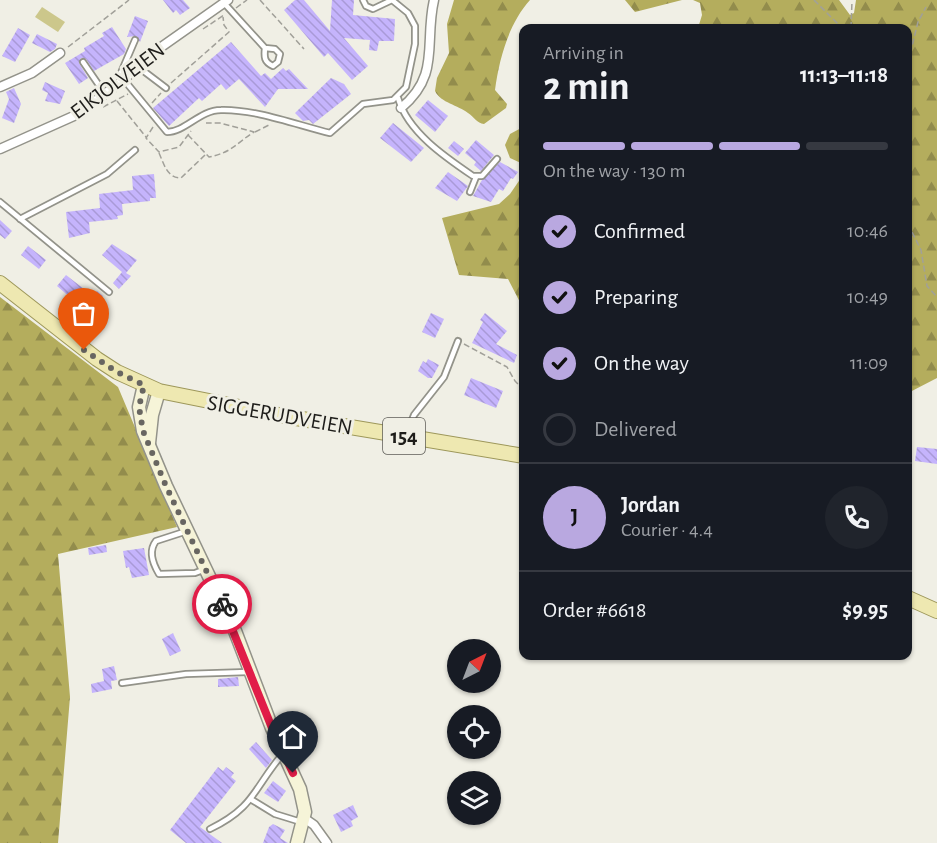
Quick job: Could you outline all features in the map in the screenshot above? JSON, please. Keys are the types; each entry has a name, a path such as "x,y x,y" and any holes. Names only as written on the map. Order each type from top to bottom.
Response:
{"main road":[{"name":"154","path":"0,283 97,359 144,385"},
{"name":"SIGGERUDVEIEN","path":"144,385 159,391 203,401 519,455"},
{"path":"144,385 139,414 149,444 206,569 300,789 304,820 297,843"},
{"path":"149,444 152,415 159,391"},
{"path":"912,600 937,611"}],"street":[{"path":"401,108 418,91 428,70 434,0"},
{"name":"EIKJOLVEIEN","path":"0,149 76,115 122,81 137,66 226,1"},
{"path":"0,87 32,73 60,53"},
{"path":"304,820 314,825 327,843"}],"lane":[{"path":"135,40 120,75 122,81 167,132 174,132 203,114 221,110 280,120 330,133 363,104 389,102 398,98 410,76 415,44 414,21 392,0 373,9 366,6 363,0"},
{"path":"226,1 265,48"},
{"path":"84,62 105,94"},
{"path":"137,66 166,88"},
{"path":"398,98 407,119 431,144 476,177"},
{"path":"20,219 106,174 135,150"},
{"path":"470,192 476,177 484,174 496,159"},
{"path":"0,202 110,292"},
{"path":"406,436 414,415 444,376 458,341"},
{"path":"188,531 156,541 151,553 155,568 159,574 171,576 206,569"},
{"path":"122,683 186,674 250,671"},
{"path":"210,829 225,822 252,800 283,753"},
{"path":"252,800 275,814 304,820"}],"path":[{"path":"60,53 129,0"},
{"path":"260,0 304,49"},
{"path":"814,0 838,24"},
{"path":"851,24 852,1"},
{"path":"912,46 918,22 926,7"},
{"path":"147,109 166,88 229,32 222,16"},
{"path":"116,100 159,152 171,175 181,178 205,155"},
{"path":"188,135 209,157 232,151 254,132 280,120"},
{"path":"146,138 157,121"},
{"path":"199,126 205,123 220,123 254,132"},
{"path":"159,152 179,147 192,130"},
{"path":"912,232 921,250 927,286 937,297"},
{"path":"458,341 505,366 519,384"}],"shaded area":[{"path":"42,7 65,22 58,32 35,17"}],"green space":[{"path":"454,0 530,0 516,19 499,66 495,90 507,104 506,108 484,124 464,110 445,101 435,91 437,78 449,53 447,24"},
{"path":"625,0 682,0 635,12"},
{"path":"693,0 839,0 850,15 854,13 856,0 937,0 937,378 912,391 912,24 699,24 702,15 700,3"},
{"path":"519,130 519,162 510,158 505,145 510,134"},
{"path":"519,181 519,300 508,279 459,275 442,218 499,204"},
{"path":"0,297 118,387 177,527 58,554 70,697 58,843 0,843"}],"building":[{"path":"163,0 183,0 190,8 180,15 176,10 173,13"},
{"path":"295,0 304,0 330,31 332,0 354,0 353,15 395,19 394,41 379,41 377,51 369,50 370,40 344,38 368,66 352,80 328,53 324,57 284,10"},
{"path":"135,16 148,21 140,42 136,36 127,37"},
{"path":"112,27 126,49 124,54 94,71 86,59 81,58 79,63 88,78 79,84 65,63 85,51 84,48 104,36 102,33"},
{"path":"18,28 30,35 15,62 2,56"},
{"path":"37,34 57,44 55,49 50,52 32,43"},
{"path":"231,42 261,76 265,73 271,79 283,68 286,71 289,69 308,89 278,89 265,107 239,79 226,90 221,84 202,101 199,98 169,126 153,108"},
{"path":"331,78 344,84 351,94 313,124 309,120 303,121 295,113"},
{"path":"45,82 65,91 60,104 45,101 48,93 42,90"},
{"path":"14,88 21,104 14,123 2,118 9,99 6,92"},
{"path":"428,100 448,116 435,132 415,115"},
{"path":"393,123 424,148 411,162 380,138"},
{"path":"476,140 494,155 481,171 474,165 476,162 465,153"},
{"path":"454,141 464,149 458,156 448,148"},
{"path":"500,162 518,172 513,179 511,178 503,191 499,189 491,202 473,196 482,180"},
{"path":"448,172 468,186 457,201 435,188"},
{"path":"154,174 156,198 150,198 150,201 122,204 123,215 117,216 118,219 89,222 90,233 69,238 66,212 100,208 99,194 133,190 132,176"},
{"path":"0,220 12,231 5,239 0,235"},
{"path":"112,244 137,260 126,273 131,276 119,289 113,283 122,272 102,255"},
{"path":"28,246 46,260 39,269 21,255"},
{"path":"66,275 93,296 97,291 103,296 86,315 77,308 79,305 57,286"},
{"path":"431,313 444,319 435,338 422,332"},
{"path":"485,313 507,331 496,344 517,355 514,363 472,343 483,322 480,320"},
{"path":"428,359 439,365 432,378 418,371 423,361 426,363"},
{"path":"471,378 503,391 496,408 464,395"},
{"path":"917,447 937,449 937,464 915,461"},
{"path":"106,545 107,552 89,555 88,548"},
{"path":"144,548 149,575 132,578 129,567 126,568 123,551"},
{"path":"217,613 224,627 216,631 210,617"},
{"path":"173,633 181,651 170,656 162,639"},
{"path":"114,666 117,680 111,681 112,689 92,693 91,684 104,681 102,669"},
{"path":"238,677 239,686 218,687 218,679"},
{"path":"256,742 272,760 266,768 249,749"},
{"path":"218,767 223,771 226,767 234,773 231,777 236,781 200,827 222,843 186,843 170,830"},
{"path":"273,781 286,791 278,802 264,793"},
{"path":"353,805 358,817 351,821 353,826 341,832 333,815"},
{"path":"273,824 285,830 280,838 288,843 263,843 269,827"}],"way so far":[{"path":"84,350 117,372 144,385 139,407 143,431 166,486 222,604"}],"route":[{"path":"222,604 241,646 264,709 293,773"}]}
